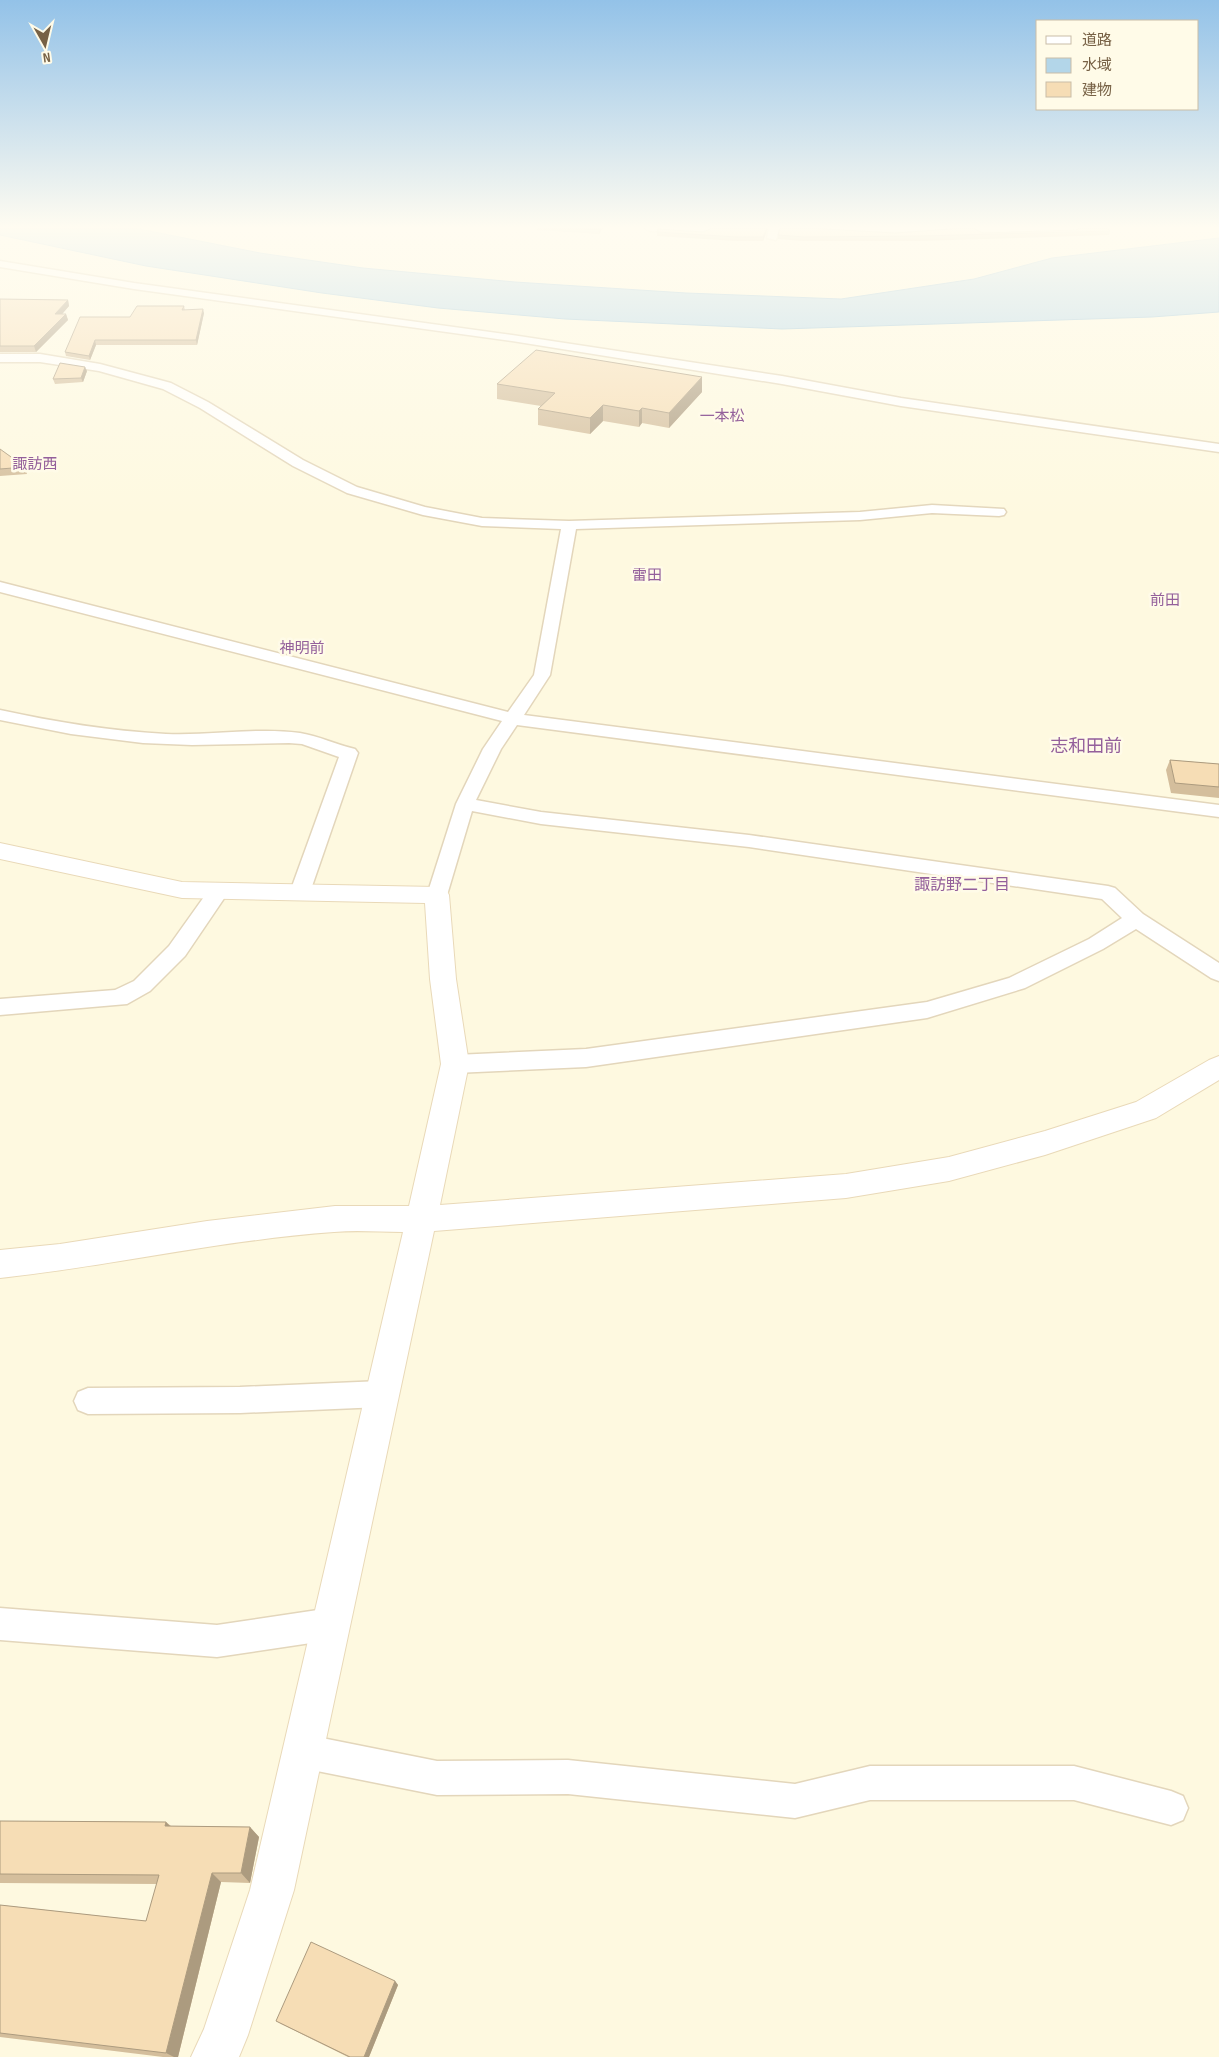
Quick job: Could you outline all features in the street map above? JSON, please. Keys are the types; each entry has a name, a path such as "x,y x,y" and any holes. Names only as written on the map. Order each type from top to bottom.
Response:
{"street":[{"path":"410,324 772,379 901,402 1219,448"},
{"path":"0,358 40,358 100,368 167,386 204,405 312,471 375,498 442,516 482,522 569,525 860,516 932,508 999,512"},
{"path":"215,2057 225,2035 272,1890 381,1394 450,1095 455,1064 442,979 437,895 465,804 492,749 542,675 569,525"},
{"path":"0,587 513,718 650,739 1219,811"},
{"path":"0,715 53,727 123,737 191,740 302,739 349,753 300,892"},
{"path":"465,804 541,818 749,841 1108,892 1136,919 1219,973"},
{"path":"0,851 182,890 437,895"},
{"path":"0,1007 119,998 142,986 177,951 218,892"},
{"path":"455,1064 586,1058 927,1010 1017,983 1096,944 1136,919"},
{"path":"0,1264 60,1258 207,1234 335,1219 421,1219 846,1186 950,1169 1045,1143 1146,1110 1219,1067"},
{"path":"88,1401 240,1400 381,1394"},
{"path":"0,1624 217,1641 331,1624"},
{"path":"302,1751 437,1778 568,1777 795,1801 870,1783 1074,1783 1171,1808"}],"water":[{"path":"673,324 936,324 782,329"}],"building":[{"path":"0,324 56,324 34,346 0,346"},
{"path":"77,324 200,324 196,340 95,340 89,356 65,352"},
{"path":"536,350 702,377 669,413 642,408 639,411 603,405 590,418 538,409 555,393 497,384"},
{"path":"60,363 85,367 81,378 53,379"},
{"path":"0,449 25,467 0,469"},
{"path":"1170,760 1219,764 1219,787 1175,783"},
{"path":"0,1821 166,1822 165,1826 250,1827 241,1873 212,1873 166,2053 0,2033 0,1905 146,1921 159,1875 0,1874"},
{"path":"311,1942 395,1981 364,2057 350,2057 276,2021"}],"district":[{"name":"一本松","path":"722,416"},
{"name":"諏訪西","path":"35,464"},
{"name":"雷田","path":"647,575"},
{"name":"前田","path":"1165,600"},
{"name":"神明前","path":"302,648"},
{"name":"志和田前","path":"1086,746"},
{"name":"諏訪野二丁目","path":"962,884"}]}
